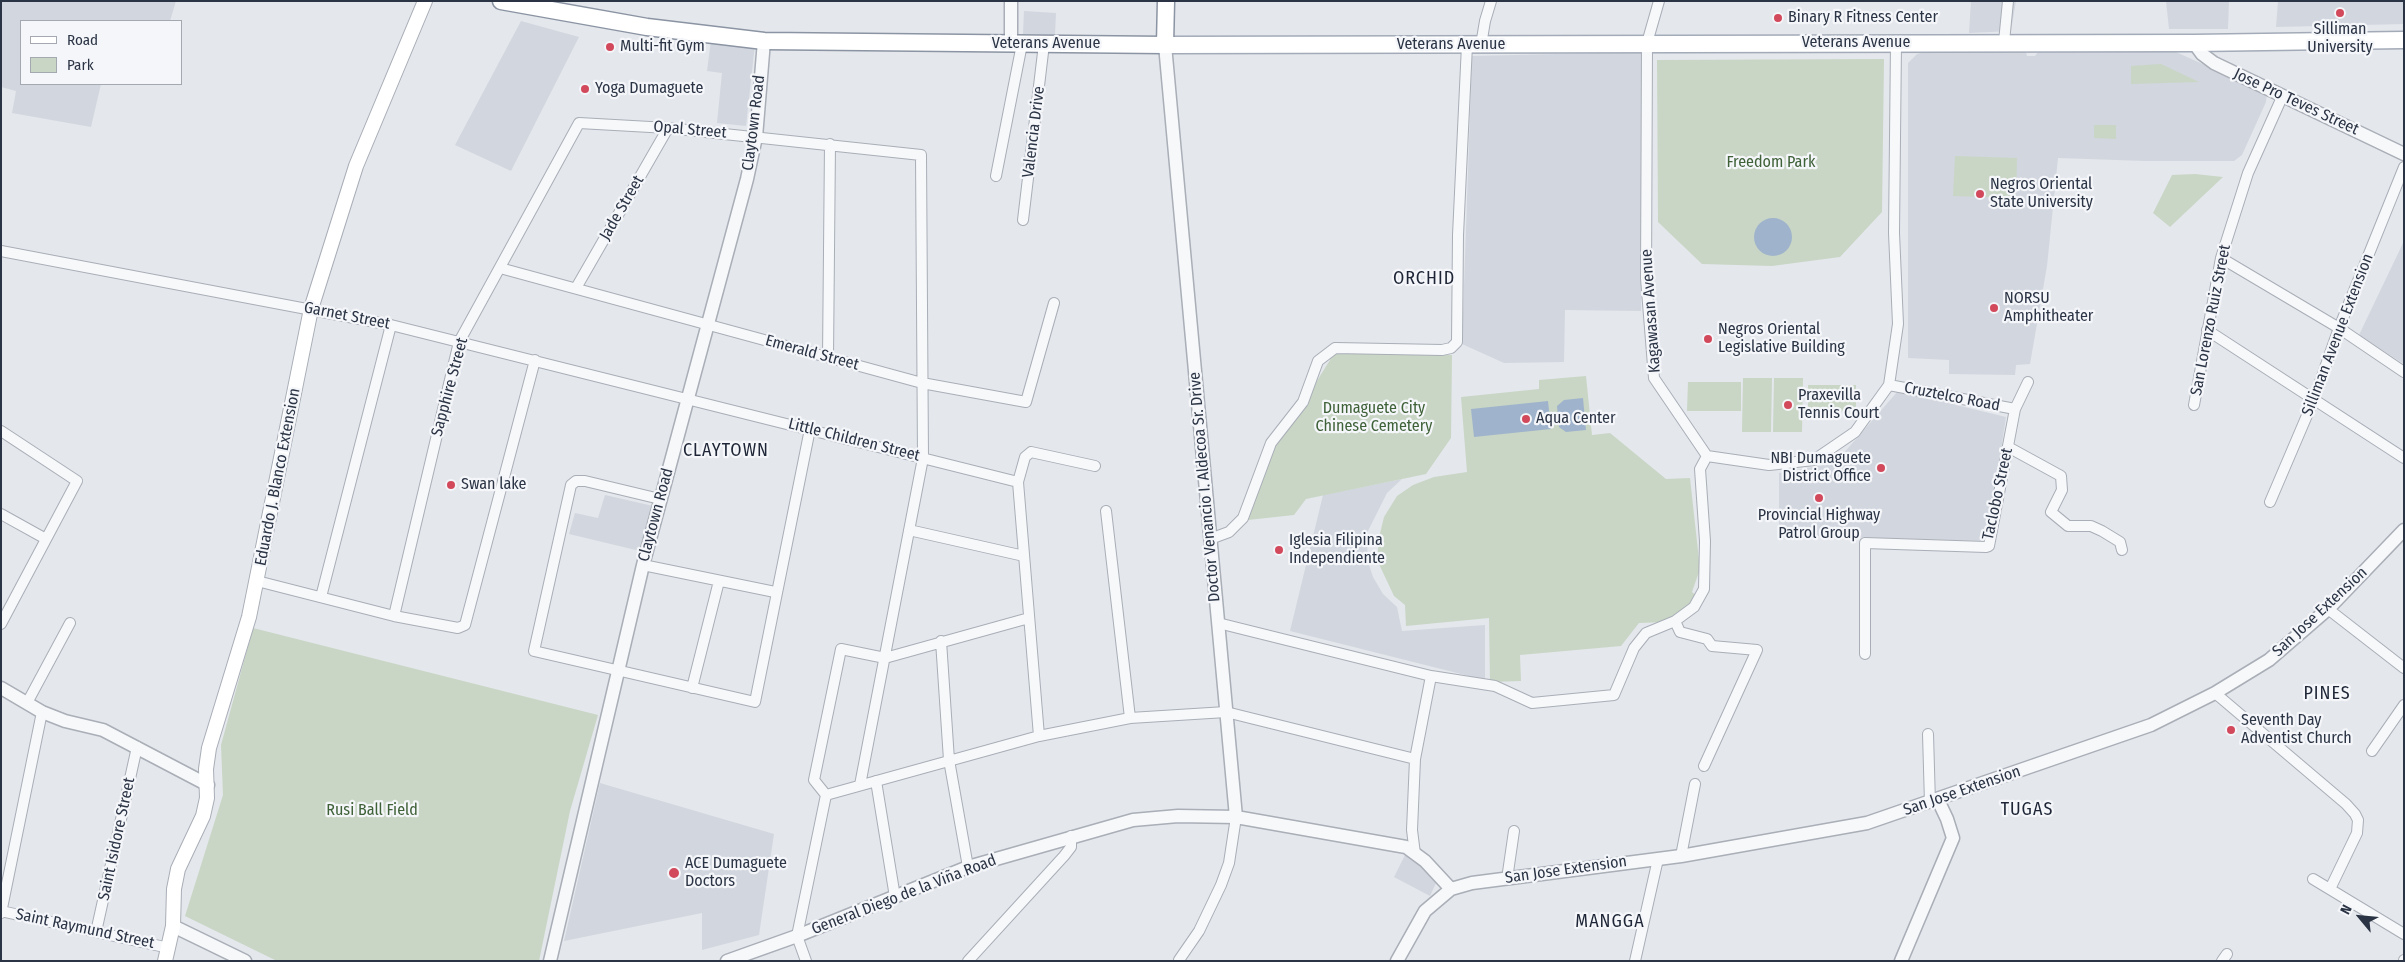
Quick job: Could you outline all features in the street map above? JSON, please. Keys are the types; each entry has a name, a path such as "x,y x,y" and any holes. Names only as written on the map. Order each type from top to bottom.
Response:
{"main road":[{"name":"Eduardo J. Blanco Extension","path":"167,954 173,926 174,889 178,869 203,816 208,785 206,769 211,740 247,626 311,309 356,166 425,1"},
{"name":"Veterans Avenue","path":"501,1 647,26 764,40 1016,44 1474,45 2004,42 2194,43 2404,40"},
{"name":"Doctor Venancio I. Aldecoa Sr. Drive","path":"1165,44 1166,1"}],"street":[{"path":"996,176 1016,44 1011,1"},
{"path":"1210,538 1229,532 1243,518 1271,443 1302,402 1318,361 1335,348 1442,350 1451,348 1457,342 1458,235 1474,45 1485,21 1491,1"},
{"name":"Kagawasan Avenue","path":"1659,1 1647,43 1646,278 1654,378 1707,456"},
{"path":"2004,42 2008,1"},
{"name":"Claytown Road","path":"550,961 643,565 709,325 756,136 764,40"},
{"path":"1218,623 1431,676 1495,686 1532,704 1614,695 1634,648 1646,632 1675,620 1694,607 1704,589 1705,541 1700,469 1707,456 1768,465 1814,460 1855,432 1889,385 1898,324 1894,233 1896,43"},
{"name":"Jose Pro Teves Street","path":"2194,43 2202,54 2214,63 2404,154"},
{"name":"Valencia Drive","path":"1023,220 1044,44"},
{"name":"Doctor Venancio I. Aldecoa Sr. Drive","path":"1165,44 1236,817 1229,863 1222,885 1199,931 1179,960"},
{"name":"San Lorenzo Ruiz Street","path":"2194,405 2221,258 2248,173 2283,95"},
{"name":"Opal Street","path":"580,123 756,136 921,155 922,382"},
{"name":"Sapphire Street","path":"394,616 459,342 580,123"},
{"name":"Jade Street","path":"576,288 668,128"},
{"path":"828,357 830,144"},
{"name":"Silliman Avenue Extension","path":"2270,502 2314,399 2339,328 2404,167"},
{"name":"Garnet Street","path":"1,251 391,325 689,398"},
{"path":"2221,258 2339,328 2404,372"},
{"name":"Emerald Street","path":"500,268 922,382 1026,402 1054,303"},
{"path":"321,597 391,325"},
{"path":"2207,330 2404,458"},
{"path":"257,581 394,616 458,628 465,624 535,360"},
{"path":"860,785 923,458 922,382"},
{"name":"Taclobo Street","path":"1865,654 1865,543 1986,547 1991,542 2014,410 2028,382"},
{"name":"Cruztelco Road","path":"1889,385 2014,410"},
{"name":"Little Children Street","path":"689,398 1018,482"},
{"path":"660,499 585,481 574,483 570,490 534,651 755,702 775,592 810,429"},
{"path":"1,431 77,481 1,624"},
{"path":"2008,448 2061,476 2062,490 2051,512 2068,526 2091,526 2102,531 2120,542 2122,550"},
{"path":"1039,736 1018,482 1025,457 1031,452 1095,466"},
{"path":"1106,511 1130,718"},
{"path":"1,514 46,539"},
{"path":"909,530 1024,556"},
{"name":"San Jose Extension","path":"1451,890 1472,883 1681,856 1867,823 2151,724 2215,694 2269,660 2328,609 2404,530"},
{"path":"643,565 775,592"},
{"path":"692,688 719,581"},
{"path":"2328,609 2404,668"},
{"path":"826,795 814,780 841,649 885,658 1029,618"},
{"path":"1675,620 1680,632 1707,639 1712,646 1757,650 1704,766"},
{"path":"27,703 70,623"},
{"path":"942,642 949,760 968,866"},
{"path":"1415,854 1412,830 1415,759 1431,676"},
{"path":"1,688 42,712 66,721 103,730 208,785"},
{"path":"2215,694 2346,804 2355,814 2358,820 2357,833 2330,889"},
{"path":"2372,751 2404,704"},
{"path":"1,912 42,712"},
{"path":"826,795 1039,736 1130,718 1226,712 1415,759"},
{"path":"1901,961 1953,838 1947,819 1934,801 1928,734"},
{"name":"Saint Isidore Street","path":"96,932 137,747"},
{"path":"876,781 895,897"},
{"path":"1681,856 1695,784"},
{"path":"806,961 797,936 826,795"},
{"name":"General Diego de la Viña Road","path":"727,961 797,936 968,866 1133,820 1178,816 1236,817 1406,847 1437,872 1451,890"},
{"path":"1506,879 1514,832"},
{"path":"968,961 1064,856 1071,847 1071,836"},
{"path":"1635,961 1658,859"},
{"path":"2313,879 2404,934"},
{"path":"1397,961 1425,911 1451,890"},
{"name":"Saint Raymund Street","path":"1,912 96,932 167,954"},
{"path":"173,926 245,961"}],"shaded area":[{"path":"1,1 176,1 170,20 20,20 20,85 101,85 91,127 12,113 16,91 1,87"},
{"path":"1971,1 2016,1 2011,31 1969,33"},
{"path":"2166,1 2229,1 2228,29 2169,29"},
{"name":"Silliman University","path":"2278,1 2404,1 2404,24 2276,27"},
{"path":"1024,11 1056,13 1055,35 1023,34"},
{"path":"521,21 579,37 511,171 455,145"},
{"path":"711,40 755,44 746,126 717,123 722,73 707,71"},
{"name":"Negros Oriental State University","path":"2167,48 2267,93 2266,102 2242,155 2234,161 2145,161 2058,158 2047,266 2030,364 2016,365 2015,375 1949,374 1949,360 1908,358 1908,63 1917,54 1928,51 2026,52 2027,56 2035,56 2038,52"},
{"path":"1643,52 1641,311 1565,310 1564,362 1504,363 1462,344 1472,56"},
{"path":"2404,241 2404,364 2359,335"},
{"path":"1898,391 2006,417 1987,541 1779,535 1779,473 1835,463"},
{"path":"1402,479 1387,493 1368,531 1367,559 1373,577 1383,594 1397,607 1402,631 1485,625 1485,680 1290,631 1323,495"},
{"path":"605,495 653,506 640,551 569,534 575,513 598,518"},
{"name":"ACE Dumaguete Doctors","path":"600,783 774,834 759,935 702,950 702,913 564,941"},
{"path":"1405,855 1429,870 1437,881 1430,896 1394,877"}],"green space":[{"name":"Freedom Park","path":"1884,59 1882,212 1840,257 1772,266 1702,264 1658,222 1657,60"},
{"path":"2161,64 2199,82 2131,84 2131,66"},
{"path":"2094,125 2116,125 2116,139 2094,138"},
{"path":"1955,156 2017,158 2016,198 1953,196"},
{"path":"2195,174 2223,177 2170,227 2153,213 2172,175"},
{"name":"Dumaguete City Chinese Cemetery","path":"1335,352 1452,355 1451,438 1426,474 1306,499 1294,515 1248,520 1276,440 1295,416"},
{"path":"1586,376 1592,435 1610,433 1666,479 1690,478 1700,569 1692,592 1697,596 1675,621 1670,617 1666,622 1639,623 1621,646 1520,655 1521,681 1490,682 1489,618 1406,626 1405,605 1394,596 1378,562 1378,542 1384,517 1397,496 1413,485 1434,477 1467,472 1461,397 1539,389 1539,380"},
{"path":"1743,378 1772,378 1771,432 1742,432"},
{"name":"Praxevilla Tennis Court","path":"1774,378 1803,378 1802,432 1773,432"},
{"path":"1688,382 1741,382 1741,411 1687,411"},
{"path":"1808,385 1856,385 1856,411 1808,412"},
{"name":"Rusi Ball Field","path":"253,628 598,715 570,811 539,961 277,961 185,916 223,795 221,745"}],"water":[{"path":"1773,218 1787,223 1792,237 1787,251 1773,256 1759,251 1754,237 1759,223"},
{"path":"1583,398 1586,430 1566,432 1559,427 1557,406 1564,400"},
{"path":"1548,401 1551,429 1474,437 1471,409"}],"place":[{"name":"Silliman University","path":"2340,13"},
{"name":"Binary R Fitness Center","path":"1778,18"},
{"name":"Multi-fit Gym","path":"610,47"},
{"name":"Yoga Dumaguete","path":"585,89"},
{"name":"Negros Oriental State University","path":"1980,194"},
{"name":"NORSU Amphitheater","path":"1994,308"},
{"name":"Negros Oriental Legislative Building","path":"1708,339"},
{"name":"Praxevilla Tennis Court","path":"1788,405"},
{"name":"Aqua Center","path":"1526,419"},
{"name":"NBI Dumaguete District Office","path":"1881,468"},
{"name":"Swan lake","path":"451,485"},
{"name":"Provincial Highway Patrol Group","path":"1819,498"},
{"name":"Iglesia Filipina Independiente","path":"1279,550"},
{"name":"Seventh Day Adventist Church","path":"2231,730"},
{"name":"ACE Dumaguete Doctors","path":"674,873"}],"district":[{"name":"ORCHID","path":"1424,279"},
{"name":"CLAYTOWN","path":"726,451"},
{"name":"PINES","path":"2327,694"},
{"name":"TUGAS","path":"2027,810"},
{"name":"MANGGA","path":"1610,922"}]}
